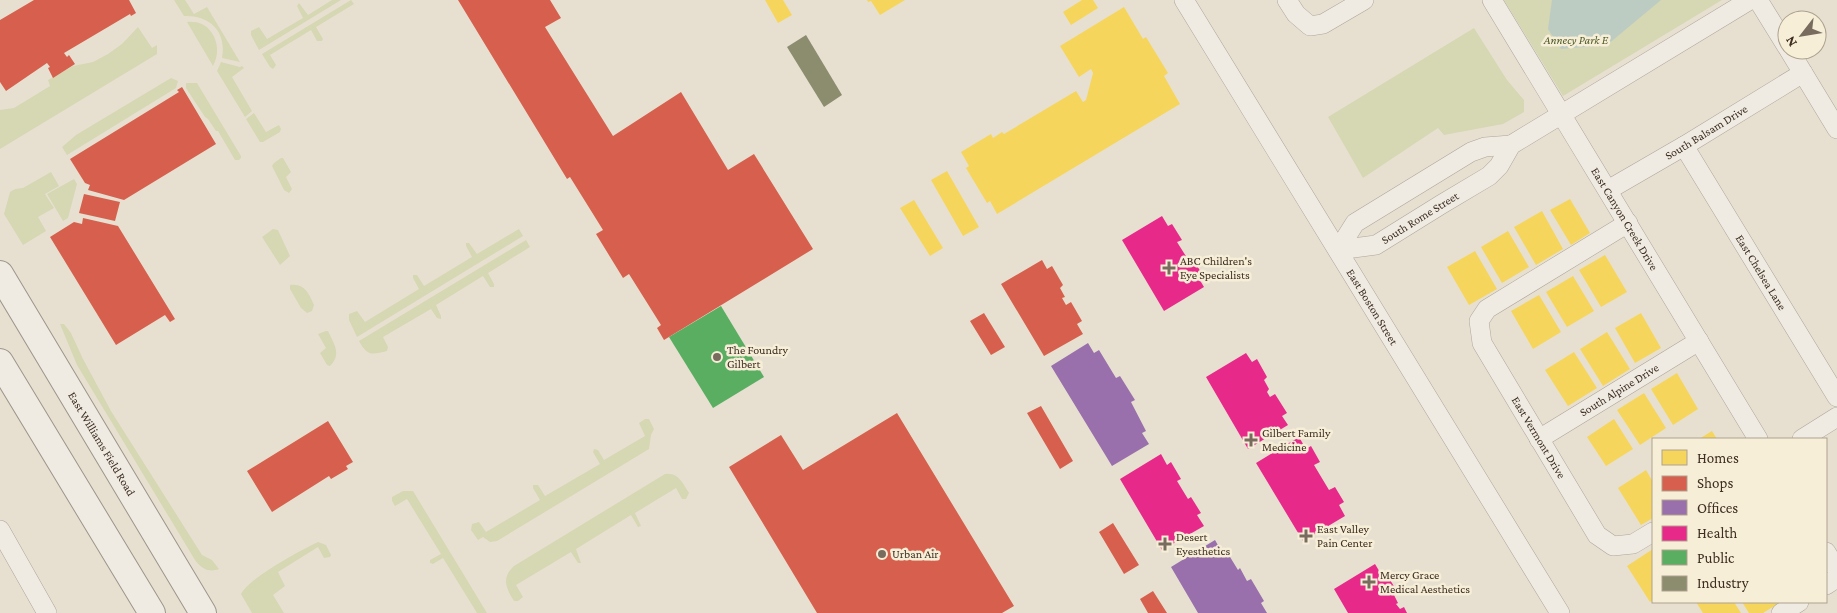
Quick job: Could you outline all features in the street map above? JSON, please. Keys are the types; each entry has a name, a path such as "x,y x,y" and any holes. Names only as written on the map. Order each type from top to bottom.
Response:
{"main road":[{"name":"East Williams Field Road","path":"0,274 203,613"},
{"path":"0,362 152,613"}],"street":[{"name":"East Boston Street","path":"1184,0 1560,613"},
{"path":"1287,0 1296,14 1310,26 1323,24 1364,0"},
{"name":"East Canyon Creek Drive","path":"1492,0 1757,438"},
{"name":"South Rome Street","path":"1338,250 1356,224 1471,152 1485,147 1511,145 1750,0"},
{"path":"1758,0 1777,31"},
{"path":"1795,60 1837,130"},
{"name":"South Balsam Drive","path":"1608,190 1803,73"},
{"name":"South Rome Street","path":"1338,250 1376,245 1489,176 1499,166 1511,145"},
{"name":"East Chelsea Lane","path":"1684,146 1837,397"},
{"name":"East Vermont Drive","path":"1628,223 1487,309 1479,321 1482,343 1597,535 1613,546 1633,544 1652,533"},
{"name":"South Alpine Drive","path":"1539,438 1699,341"},
{"path":"1804,438 1837,417"},
{"path":"0,530 47,613"},
{"path":"1827,554 1837,570"},
{"path":"1781,613 1797,603"}],"green space":[{"path":"174,0 185,0 194,14 207,7 240,62 222,58 223,48 219,33 201,18 184,16"},
{"path":"332,0 341,0 259,50 251,35 251,31 259,27 267,39 303,18 297,6 299,3 308,15"},
{"path":"351,0 354,4 316,27 323,39 322,41 317,41 311,30 270,55 276,65 273,69 270,67 262,54"},
{"name":"Annecy Park E","path":"1504,0 1722,0 1563,96"},
{"path":"187,22 196,22 203,25 214,35 217,50 213,66"},
{"path":"138,27 152,48 157,45 157,54 0,149 0,110 14,108 50,86 48,80 73,66 93,62 108,54 122,44"},
{"path":"1474,28 1507,80 1524,100 1524,112 1503,124 1444,135 1438,128 1363,178 1328,117"},
{"path":"221,62 244,68 232,77 252,111 245,117 217,71"},
{"path":"171,78 178,81 176,88 67,155 62,147 76,135"},
{"path":"186,83 197,83 241,156 239,160 235,160 218,131 205,117 186,88"},
{"path":"254,113 266,132 279,125 280,132 260,142 246,119"},
{"path":"283,158 291,172 286,177 292,189 289,193 284,190 272,166"},
{"path":"51,172 59,186 45,194 54,208 38,217 46,231 23,245 4,214 10,192 23,188"},
{"path":"74,179 77,184 68,218 63,221 47,194"},
{"path":"273,229 278,230 290,256 280,265 262,237"},
{"path":"519,229 523,236 357,337 349,320 349,314 357,311 365,322 419,289 413,275 417,275 424,286 472,257 466,243 469,243 477,254"},
{"path":"526,240 530,247 488,273 494,287 490,287 483,276 436,305 441,319 437,318 431,309 383,337 388,347 387,351 370,353 362,346 359,341"},
{"path":"290,285 302,287 305,290 314,305 312,311 307,313 301,308 290,289"},
{"path":"60,324 64,324 71,333 111,411 202,555 212,560 219,569 205,569 195,560 77,365"},
{"path":"328,331 336,349 336,357 330,366 327,365 320,353 326,348 318,334"},
{"path":"649,419 654,429 649,449 497,541 490,542 483,537 478,540 471,530 472,524 479,522 486,532 540,500 533,485 538,485 545,496 600,464 593,452 594,449 598,450 604,460 645,436 639,423"},
{"path":"665,474 676,476 679,479 689,493 686,499 682,499 676,488 635,513 641,526 638,527 631,515 576,549 581,563 578,563 571,552 516,585 523,597 518,601 514,601 509,592 506,579 514,566"},
{"path":"403,491 413,491 487,613 477,613 443,558 433,564 430,563 430,560 441,554 407,499 395,506 392,501 392,497"},
{"path":"318,542 326,545 331,555 330,557 324,558 318,547 278,572 285,586 273,595 284,613 252,613 241,594 246,588 276,565"}],"shaded area":[{"path":"1552,0 1661,0 1607,45 1561,49 1548,29"}],"building: Homes":[{"path":"765,0 783,0 792,15 778,23"},
{"path":"867,0 905,0 880,15 871,1 868,2"},
{"path":"1082,0 1093,0 1098,8 1071,25 1063,12"},
{"path":"1124,7 1143,39 1146,37 1168,73 1164,76 1180,104 997,214 990,201 987,203 966,168 969,166 961,152 991,134 993,138 1002,132 1004,134 1076,91 1083,102 1086,100 1093,73 1091,69 1079,77 1060,46"},
{"path":"947,171 979,227 963,236 931,180"},
{"path":"1570,199 1590,233 1571,245 1550,210"},
{"path":"914,200 943,248 930,256 900,208"},
{"path":"1542,211 1563,249 1536,265 1514,227"},
{"path":"1508,231 1529,267 1502,283 1481,247"},
{"path":"1475,251 1497,289 1469,305 1447,267"},
{"path":"1605,255 1627,292 1601,307 1579,270"},
{"path":"1573,276 1594,311 1567,327 1546,292"},
{"path":"1539,295 1561,332 1533,349 1511,311"},
{"path":"1641,313 1661,348 1635,363 1615,328"},
{"path":"1607,332 1630,369 1603,386 1580,349"},
{"path":"1574,352 1597,388 1568,406 1545,370"},
{"path":"1677,373 1698,409 1673,425 1651,389"},
{"path":"1644,393 1666,428 1640,445 1617,410"},
{"path":"1614,419 1633,449 1606,466 1587,437"},
{"path":"1712,431 1716,438 1701,438"},
{"path":"1646,470 1652,480 1652,519 1641,525 1618,488"},
{"path":"1652,550 1652,601 1650,602 1627,566"},
{"path":"1697,603 1735,603 1741,613 1703,613"},
{"path":"1743,603 1779,603 1763,613 1749,613"}],"building: Shops":[{"path":"34,0 129,0 136,13 131,16 130,14 64,53 67,57 69,55 75,64 53,78 47,63 6,91 0,82 0,20"},
{"path":"458,0 550,0 561,18 545,27 613,136 681,92 728,170 754,154 813,249 664,340 657,328 661,325 629,274 623,278 596,234 603,230 570,177 567,179"},
{"path":"182,87 216,144 124,200 88,190 90,185 85,183 70,159 179,92 177,90"},
{"path":"84,194 120,202 115,221 79,213"},
{"path":"83,218 118,226 175,319 170,322 165,315 116,345 50,237 74,222 82,224"},
{"path":"1042,260 1047,269 1052,266 1063,285 1060,288 1065,297 1062,298 1066,305 1071,302 1082,321 1077,324 1083,334 1044,356 1001,284"},
{"path":"984,313 1005,347 991,355 970,321"},
{"path":"1041,406 1073,461 1060,469 1027,413"},
{"name":"Urban Air","path":"897,413 1014,606 1002,613 817,613 729,467 781,435 803,470"},
{"path":"328,421 353,462 346,466 348,469 331,479 329,476 272,512 247,471"},
{"path":"1113,523 1139,565 1124,574 1099,532"},
{"path":"1153,591 1167,613 1148,613 1140,599"}],"building: Offices":[{"path":"1088,343 1094,353 1099,350 1116,378 1120,376 1135,400 1131,402 1146,431 1142,433 1149,444 1112,466 1051,366"},
{"path":"1215,540 1223,554 1227,552 1238,570 1240,568 1247,581 1251,579 1264,601 1261,603 1267,613 1198,613 1171,567"}],"building: Health":[{"name":"ABC Children's Eye Specialists","path":"1162,216 1168,226 1172,224 1182,240 1177,242 1189,261 1193,259 1202,274 1198,277 1204,287 1164,311 1122,240"},
{"path":"1246,353 1252,362 1257,359 1267,377 1264,380 1269,389 1267,392 1270,397 1275,394 1287,413 1282,416 1288,425 1248,449 1206,377"},
{"path":"1299,437 1306,449 1311,446 1320,462 1314,465 1329,490 1335,487 1344,502 1339,505 1345,516 1303,541 1256,463"},
{"path":"1161,454 1167,465 1171,462 1181,479 1177,481 1188,499 1191,497 1201,513 1197,515 1204,526 1162,550 1120,479"},
{"name":"Mercy Grace Medical Aesthetics","path":"1375,564 1381,574 1385,572 1397,591 1393,593 1398,603 1396,604 1400,609 1404,607 1407,613 1348,613 1334,589"}],"building: Public":[{"name":"The Foundry Gilbert","path":"721,306 764,377 713,408 669,337"}],"building: Industry":[{"path":"806,35 842,95 824,107 787,47"}],"place":[{"name":"ABC Children's Eye Specialists","path":"1169,268"},
{"name":"The Foundry Gilbert","path":"717,357"},
{"name":"Gilbert Family Medicine","path":"1251,440"},
{"name":"East Valley Pain Center","path":"1306,536"},
{"name":"Desert Eyesthetics","path":"1165,544"},
{"name":"Urban Air","path":"882,554"},
{"name":"Mercy Grace Medical Aesthetics","path":"1369,582"}]}
